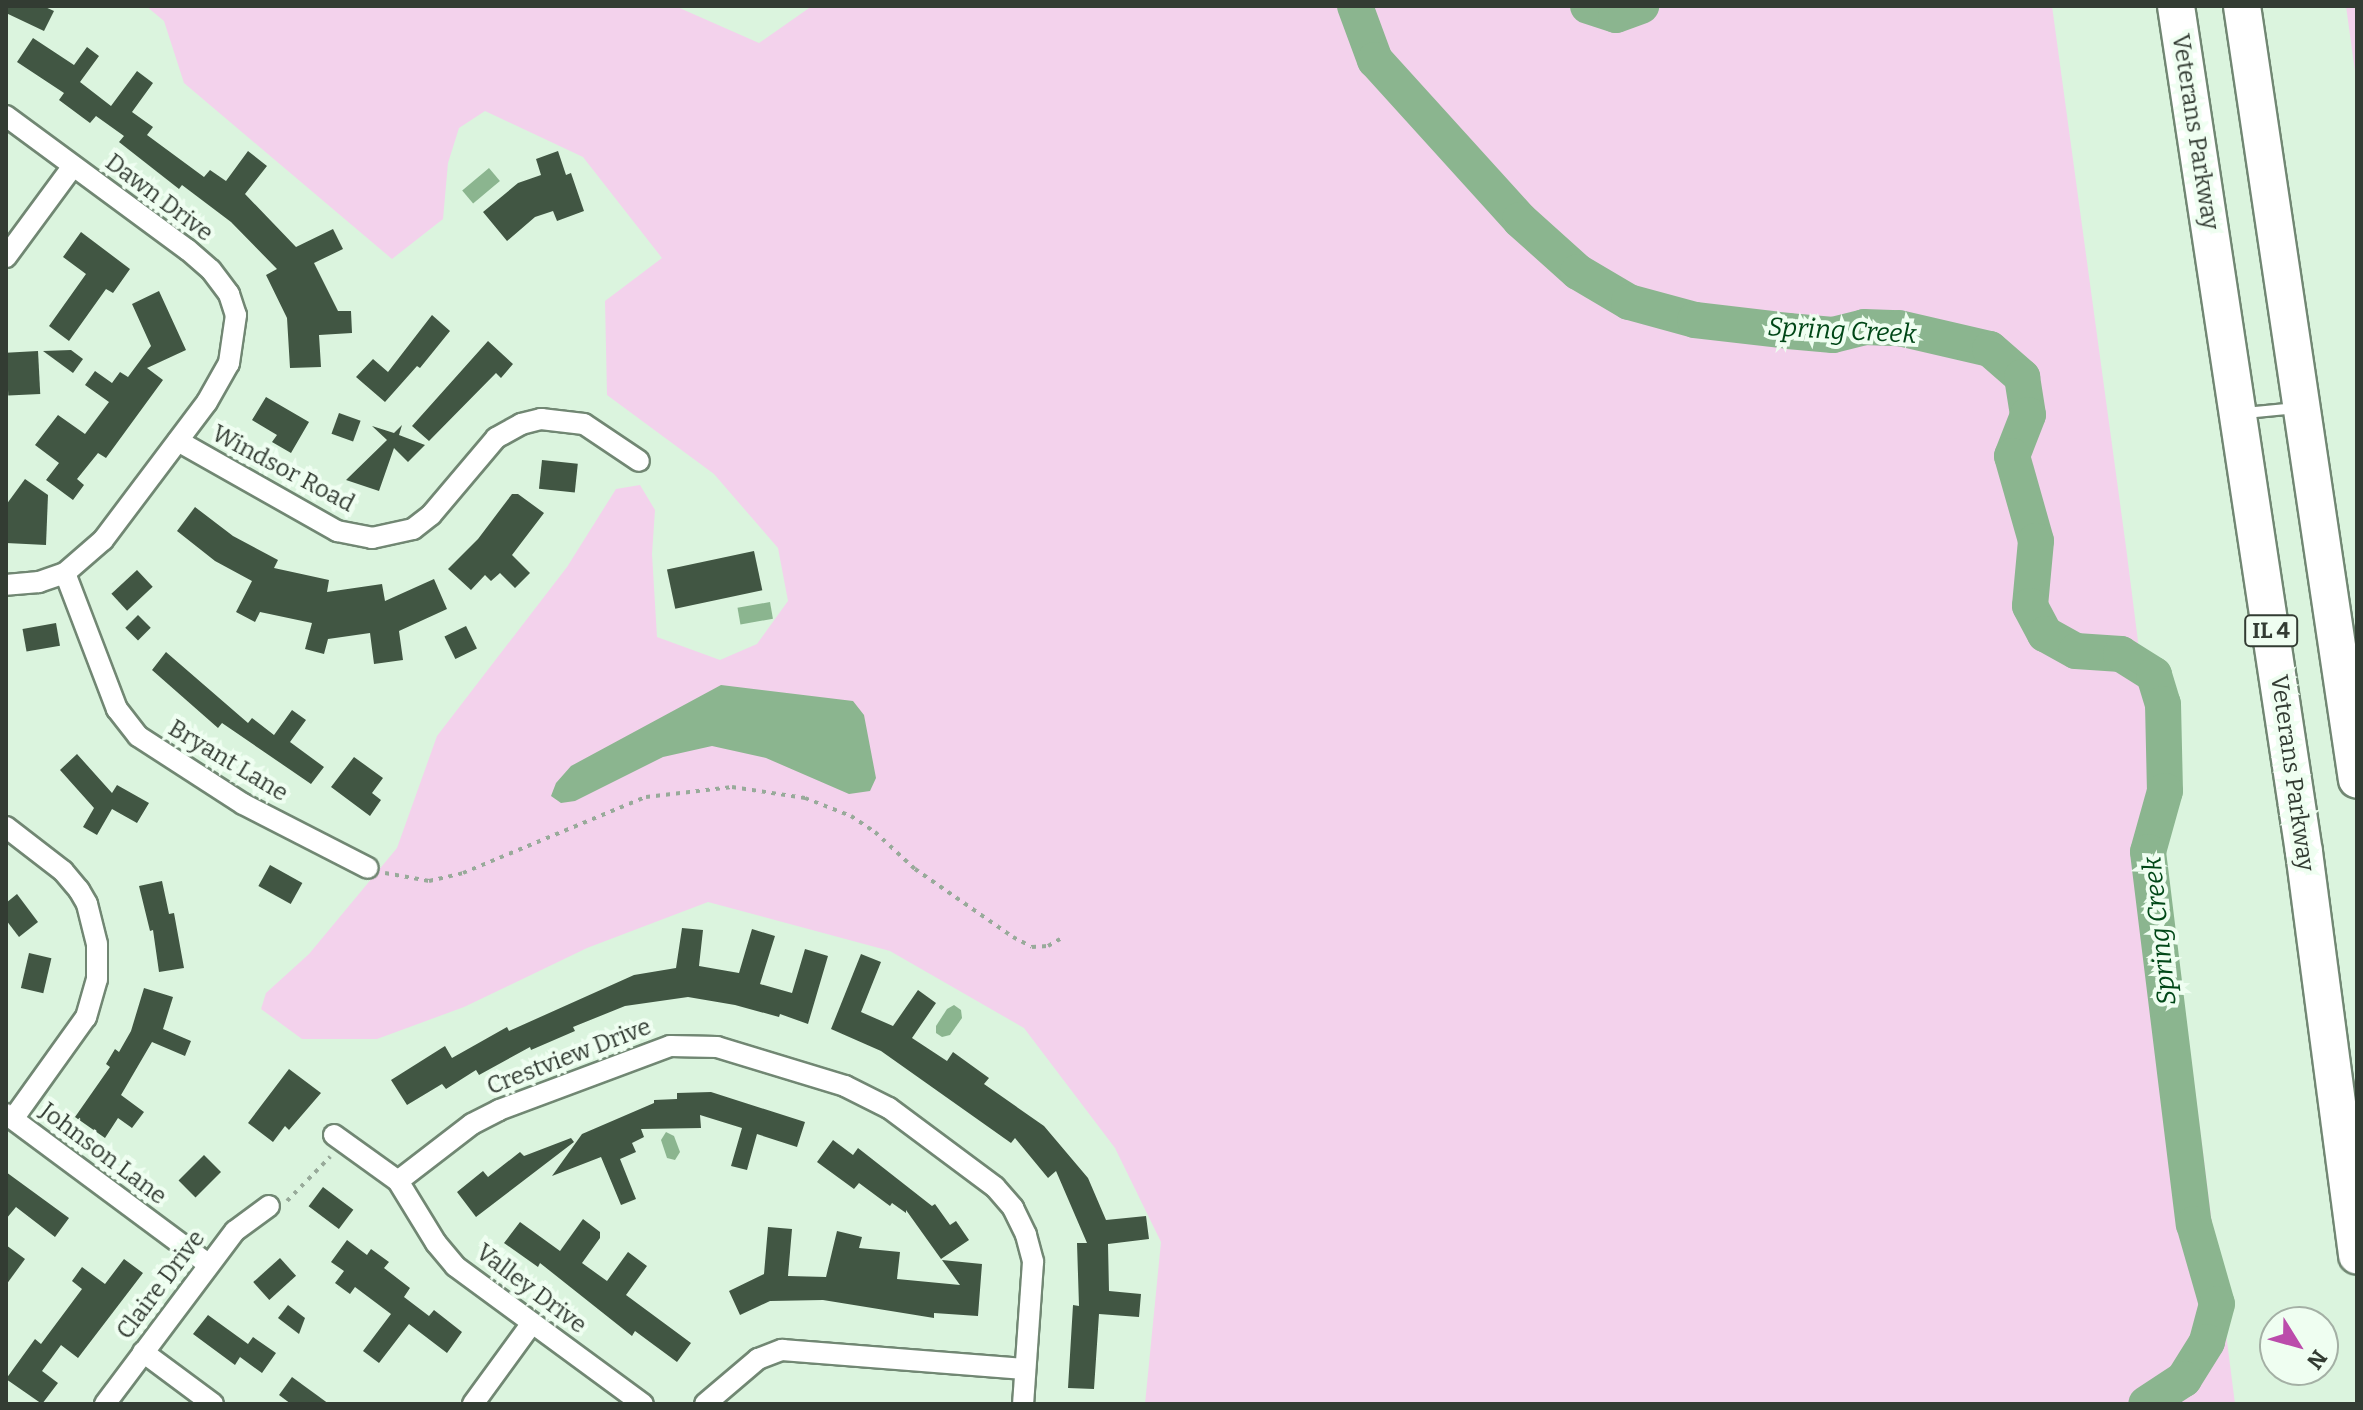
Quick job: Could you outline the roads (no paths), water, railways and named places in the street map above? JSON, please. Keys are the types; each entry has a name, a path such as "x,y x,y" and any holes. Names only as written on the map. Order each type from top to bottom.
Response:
{"highway":[{"name":"Veterans Parkway","path":"2176,6 2304,852 2357,1256"},
{"name":"IL 4","path":"2242,6 2357,780"}],"street":[{"name":"Dawn Drive","path":"6,116 188,250 211,270 229,294 236,315 229,363 207,402 178,441"},
{"name":"Dawn Drive","path":"6,257 73,166"},
{"name":"Windsor Road","path":"6,585 39,582 65,573 103,540 178,441 337,531 372,538 413,529 431,515 496,438 521,424 541,419 564,419 584,424 639,461"},
{"name":"Bryant Lane","path":"65,573 104,681 117,709 138,736 243,804 368,868"},
{"path":"6,827 63,871 79,890 87,904 97,944 97,979 86,1017 9,1117"},
{"name":"Crestview Drive","path":"398,1181 472,1124 499,1110 670,1046 717,1047 869,1096 995,1187 1013,1208 1033,1262 1023,1404"},
{"name":"Johnson Lane","path":"9,1117 208,1264"},
{"name":"Valley Drive","path":"334,1135 398,1181 436,1243 455,1266 643,1404"},
{"name":"Claire Drive","path":"105,1404 235,1231 275,1207"},
{"path":"473,1404 532,1323"},
{"path":"705,1404 758,1359 782,1350 1024,1369"},
{"path":"143,1352 213,1404"}],"lane":[{"path":"2238,414 2303,407"}],"waterway":[{"name":"Spring Creek","path":"1355,6 1375,60 1520,220 1578,272 1629,302 1695,320 1788,331 1833,335 1864,327 1899,328 1990,349 2022,377 2028,415 2012,456 2036,541 2030,606 2045,634 2076,651 2121,654 2154,675 2163,704 2165,791 2148,852 2194,1224 2217,1304 2207,1342 2184,1379 2146,1404"},
{"name":"Spring Creek","path":"1588,6 1616,15 1641,6"}]}
